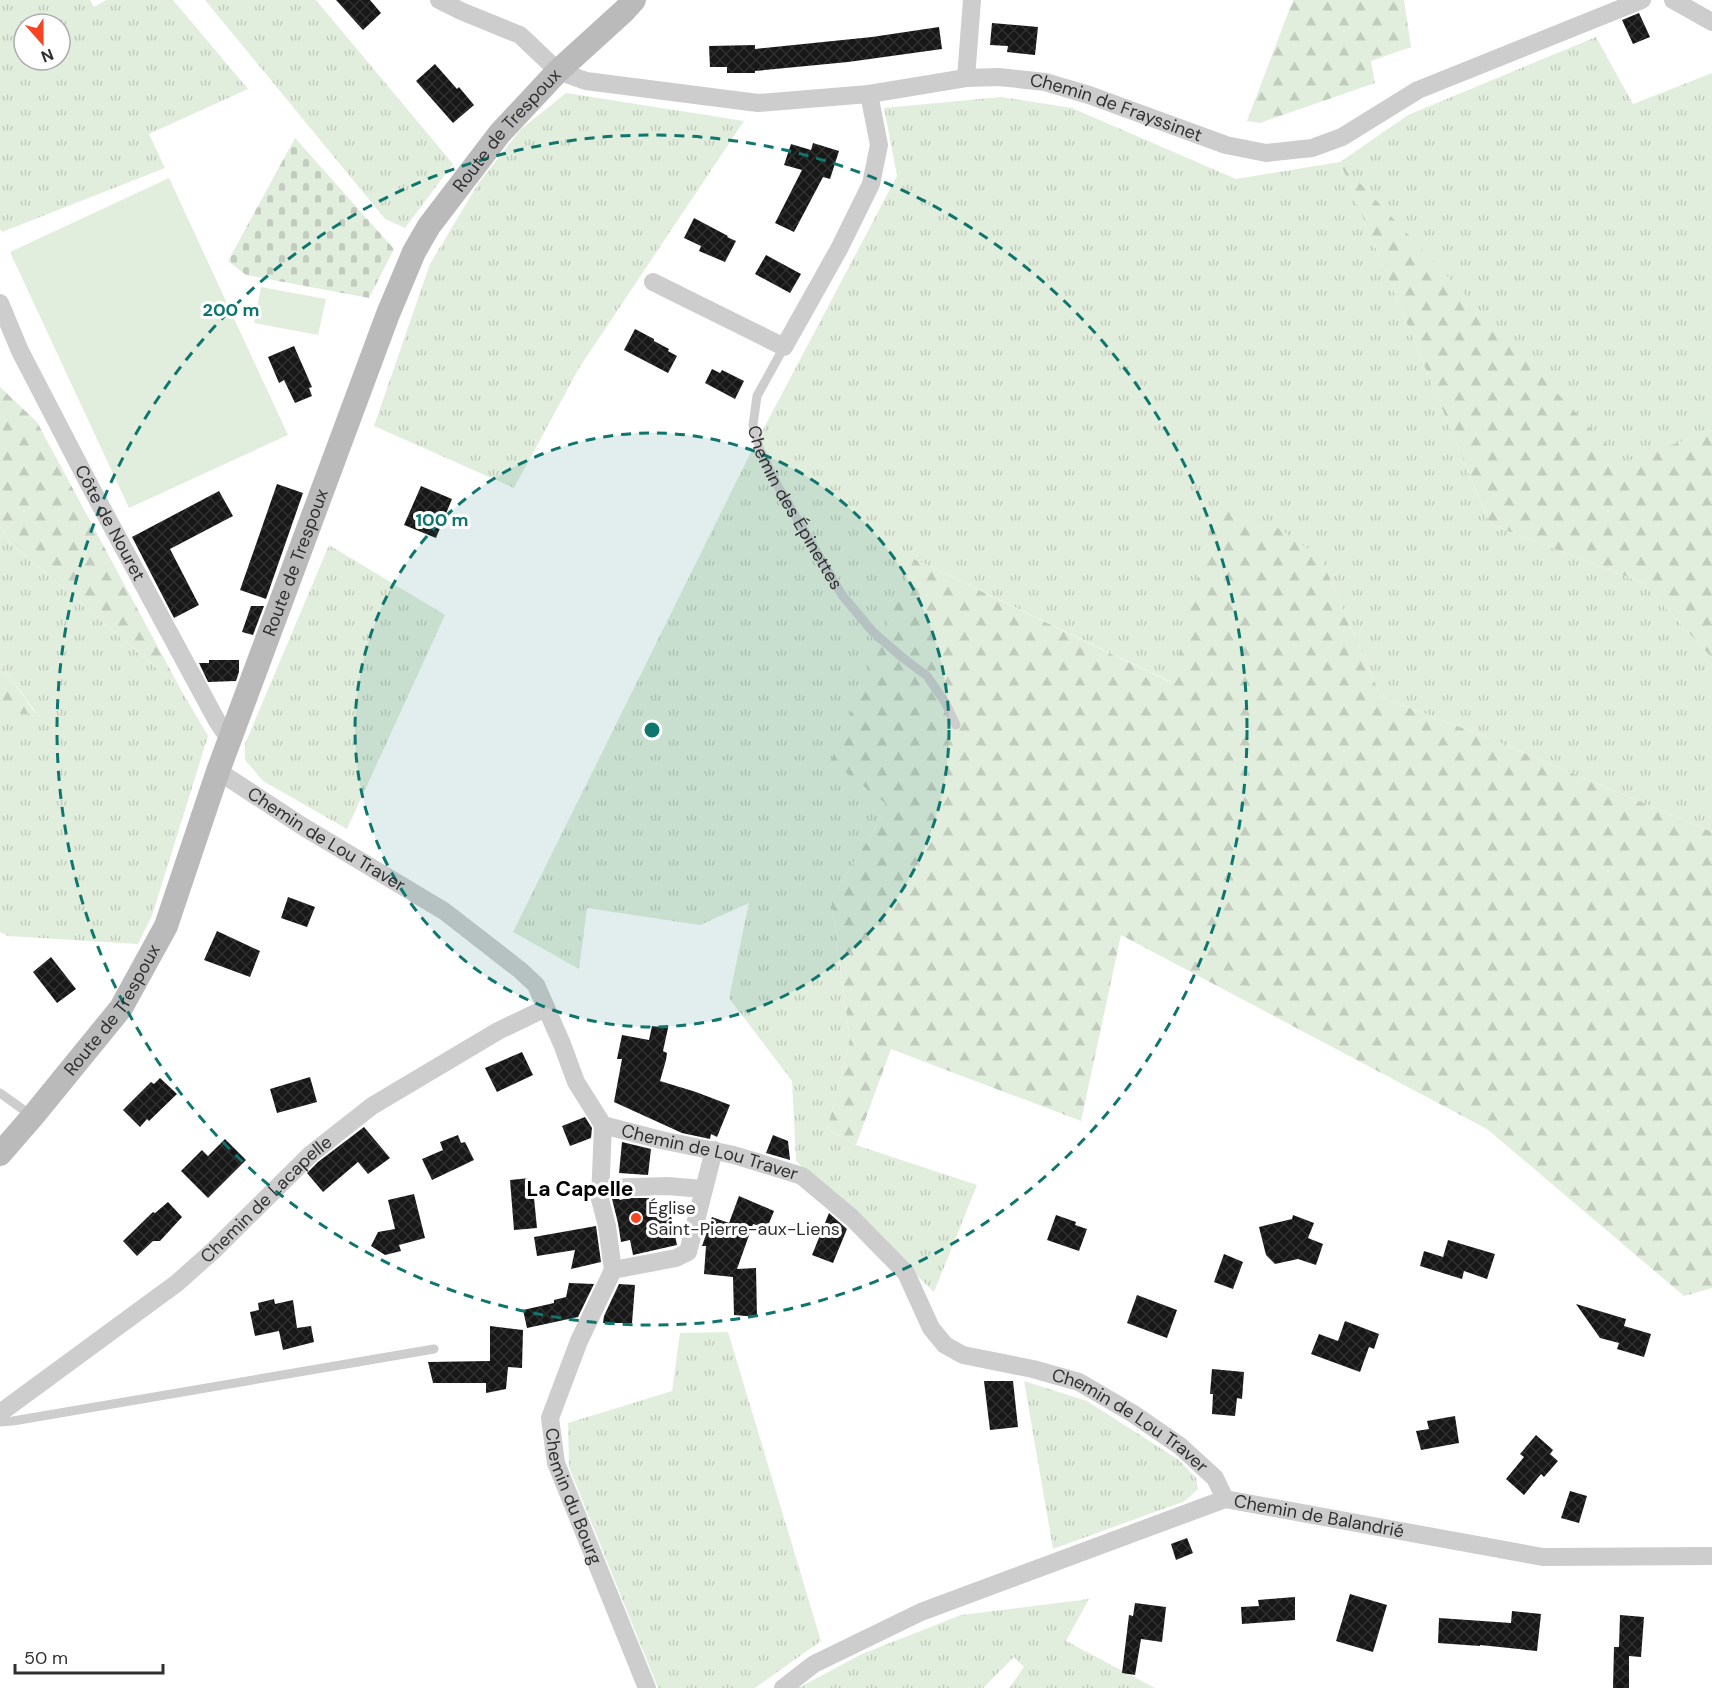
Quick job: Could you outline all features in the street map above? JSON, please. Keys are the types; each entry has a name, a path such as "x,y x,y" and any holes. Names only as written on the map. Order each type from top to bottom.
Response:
{"street":[{"path":"439,0 520,35 558,71"},
{"name":"Route de Trespoux","path":"0,1154 121,1008 166,926 231,735 388,314 414,252 429,226 500,133 558,71 634,0"},
{"path":"966,78 972,0"},
{"name":"Chemin de Frayssinet","path":"558,71 586,81 758,103 869,94 966,78 999,77 1045,82 1089,95 1226,145 1266,153 1312,148 1342,137 1418,90 1642,0"},
{"path":"1673,0 1712,22"},
{"name":"Chemin des Épinettes","path":"784,347 871,184 879,145 869,94"},
{"path":"653,282 784,347"},
{"name":"Côte de Nouret","path":"0,303 20,351 96,497 217,721 223,730 231,735"},
{"name":"Chemin de Lou Traver","path":"218,771 302,826 444,911 520,970 536,985 576,1082 603,1125 661,1140 714,1150 802,1176 852,1218 906,1273 931,1328 945,1344 963,1355 1033,1369 1079,1382 1132,1413 1180,1446 1215,1478 1225,1500"},
{"name":"Chemin de Lacapelle","path":"0,1413 177,1283 214,1250 311,1154 372,1106 498,1030 546,1008"},
{"path":"603,1125 600,1199 607,1226 608,1263 676,1258 688,1252 714,1150"},
{"path":"600,1188 667,1186 704,1190"},
{"name":"Chemin du Bourg","path":"608,1263 550,1419 556,1463 647,1688"},
{"name":"Chemin de Balandrié","path":"783,1688 814,1664 921,1612 1225,1500 1543,1557 1712,1556"}],"lane":[{"name":"Chemin des Épinettes","path":"784,347 757,396 753,425 760,450 776,483 842,595 873,632 927,676 945,702 956,725"},
{"path":"0,1093 33,1116"},
{"path":"0,1422 434,1349"}],"green space":[{"path":"0,0 90,0 94,7 106,0 173,0 248,89 149,134 165,168 2,232 0,229"},
{"path":"205,0 316,0 453,164 405,228 385,219"},
{"path":"1293,0 1404,0 1411,47 1371,61 1375,83 1260,123 1247,121"},
{"path":"1596,37 1633,104 1712,73 1712,430 1623,464 1341,164 1490,524 1643,583 1712,658 1712,832 1486,737 1381,697 1321,558 1215,507 1173,683 914,559 889,806 831,899 850,1040 827,1129 856,1145 977,1185 934,1292 796,1161 792,1081 729,998 749,903 700,925 587,908 579,969 513,932 749,456 897,176 884,108 1001,97 1072,108 1236,179 1340,162 1408,115"},
{"path":"566,93 744,121 579,368 514,488 374,426 430,264 478,184 520,130"},
{"path":"295,138 394,249 369,298 246,275 228,261"},
{"path":"1340,162 1623,463 1712,430 1712,658 1643,583 1490,524"},
{"path":"169,178 288,435 129,508 10,252"},
{"path":"261,287 326,299 318,335 254,323"},
{"path":"0,387 37,422 180,688 10,543 0,524"},
{"path":"1215,506 1278,528 1321,558 1381,697 1486,737 1712,832 1712,1288 1684,1296 1487,1129 1121,935 1081,1121 891,1049 856,1145 827,1129 850,1040 831,899 889,806 831,761 914,559 1172,683"},
{"path":"0,524 10,543 180,688 208,736 152,916 138,944 8,936 0,932 0,713 36,713 0,663"},
{"path":"329,545 445,615 347,829 263,781 245,760 245,744"},
{"path":"0,663 36,714 0,713"},
{"path":"728,1332 821,1641 755,1688 658,1688 569,1467 568,1423 672,1391 680,1333"},
{"path":"1024,1381 1087,1401 1179,1460 1196,1478 1198,1489 1185,1501 1053,1549"},
{"path":"1089,1599 1066,1641 1155,1688 1009,1688 1024,1667 1014,1657 983,1688 798,1688 862,1654 961,1615"}],"building":[{"path":"336,0 370,0 381,13 363,30"},
{"path":"1639,13 1650,37 1633,44 1622,20"},
{"path":"992,23 1038,27 1035,55 1007,52 1008,46 990,45"},
{"path":"939,27 942,49 848,62 755,71 755,73 727,73 727,67 710,67 709,46 755,45 755,49 872,37"},
{"path":"435,64 474,105 453,123 416,81"},
{"path":"813,143 839,151 830,179 823,177 794,232 775,223 802,170 784,165 791,144 811,150"},
{"path":"694,218 736,241 725,262 699,251 701,246 684,238"},
{"path":"766,255 801,274 790,293 755,274"},
{"path":"635,329 654,339 677,356 668,373 624,350"},
{"path":"294,346 312,387 309,388 312,396 295,403 284,380 279,383 268,357"},
{"path":"712,369 720,373 722,370 744,381 735,399 705,383"},
{"path":"277,484 303,493 266,599 240,590"},
{"path":"421,486 452,499 436,538 404,525"},
{"path":"219,491 233,516 170,549 199,605 174,618 132,537"},
{"path":"251,606 264,606 253,635 242,632"},
{"path":"209,660 239,660 236,681 208,682 199,663 209,663"},
{"path":"288,897 315,907 307,927 281,918"},
{"path":"217,931 260,951 250,977 204,960"},
{"path":"51,957 76,989 57,1003 33,972"},
{"path":"652,1026 668,1028 663,1051 667,1053 666,1060 660,1081 730,1105 717,1137 711,1134 710,1139 682,1133 614,1102 622,1059 617,1059 622,1035 649,1040"},
{"path":"522,1052 533,1075 497,1092 485,1068"},
{"path":"310,1077 317,1102 277,1113 270,1089"},
{"path":"160,1078 177,1094 140,1127 123,1110 151,1082 154,1084"},
{"path":"585,1117 592,1128 591,1138 570,1146 562,1126"},
{"path":"364,1127 390,1158 368,1174 358,1162 323,1192 307,1173"},
{"path":"458,1135 461,1143 465,1142 474,1160 432,1180 422,1159 443,1150 440,1142"},
{"path":"773,1135 788,1141 790,1160 766,1153"},
{"path":"225,1139 246,1160 208,1198 181,1171 202,1150 208,1156"},
{"path":"622,1142 651,1149 648,1175 619,1173"},
{"path":"530,1178 537,1228 514,1230 510,1180"},
{"path":"414,1194 425,1238 399,1245 401,1251 385,1255 371,1246 378,1232 395,1229 388,1200"},
{"path":"739,1196 774,1211 767,1228 753,1224 737,1269 756,1268 757,1317 734,1315 733,1277 704,1274 706,1246 702,1246 712,1217 729,1223"},
{"name":"Église Saint-Pierre-aux-Liens","path":"656,1198 671,1216 677,1245 633,1255 630,1240 621,1242 612,1199"},
{"path":"168,1202 182,1217 160,1241 153,1241 137,1256 123,1241 153,1212 155,1213"},
{"path":"829,1213 847,1229 833,1263 812,1255"},
{"path":"1056,1215 1076,1222 1075,1225 1087,1229 1079,1251 1047,1240"},
{"path":"1293,1215 1314,1223 1308,1238 1323,1244 1316,1265 1298,1259 1275,1264 1266,1255 1259,1227 1292,1219"},
{"path":"596,1226 601,1262 571,1269 575,1250 537,1256 534,1237"},
{"path":"1448,1240 1495,1254 1487,1279 1464,1271 1462,1279 1420,1266 1424,1251 1443,1257"},
{"path":"1224,1254 1243,1262 1233,1289 1214,1282"},
{"path":"569,1283 594,1284 578,1317 527,1328 523,1310 554,1303 554,1300 566,1297"},
{"path":"619,1284 635,1285 632,1323 603,1323 604,1316"},
{"path":"1137,1295 1177,1310 1167,1338 1127,1323"},
{"path":"274,1299 275,1304 293,1300 297,1328 311,1326 314,1342 283,1350 279,1331 255,1336 250,1312 259,1310 258,1303"},
{"path":"1576,1304 1626,1319 1624,1326 1651,1334 1644,1357 1617,1349 1619,1343 1600,1338"},
{"path":"1345,1321 1379,1334 1374,1349 1369,1347 1360,1372 1311,1354 1319,1334 1338,1341"},
{"path":"490,1326 523,1330 522,1368 508,1367 506,1389 486,1393 486,1383 433,1383 428,1362 490,1361"},
{"path":"1212,1369 1244,1372 1242,1399 1237,1398 1235,1416 1212,1414 1213,1394 1210,1394"},
{"path":"984,1381 1013,1381 1018,1427 990,1430"},
{"path":"1455,1416 1459,1443 1421,1450 1416,1431 1429,1429 1427,1421"},
{"path":"1536,1435 1553,1450 1550,1454 1558,1461 1544,1477 1541,1474 1524,1495 1506,1479 1524,1457 1520,1454"},
{"path":"1570,1491 1587,1496 1579,1523 1561,1518"},
{"path":"1187,1538 1193,1553 1176,1560 1171,1544"},
{"path":"1350,1594 1387,1605 1373,1652 1336,1641"},
{"path":"1295,1597 1295,1620 1242,1624 1241,1607 1259,1606 1258,1600"},
{"path":"1135,1603 1166,1607 1162,1642 1141,1639 1135,1675 1122,1673 1129,1615 1133,1616"},
{"path":"1512,1611 1541,1614 1537,1651 1438,1643 1439,1618 1511,1623"},
{"path":"1620,1615 1644,1617 1641,1657 1629,1656 1629,1688 1613,1688 1614,1647 1619,1647"}],"place":[{"name":"Église Saint-Pierre-aux-Liens","path":"636,1218"}],"district":[{"name":"La Capelle","path":"580,1189"}]}
